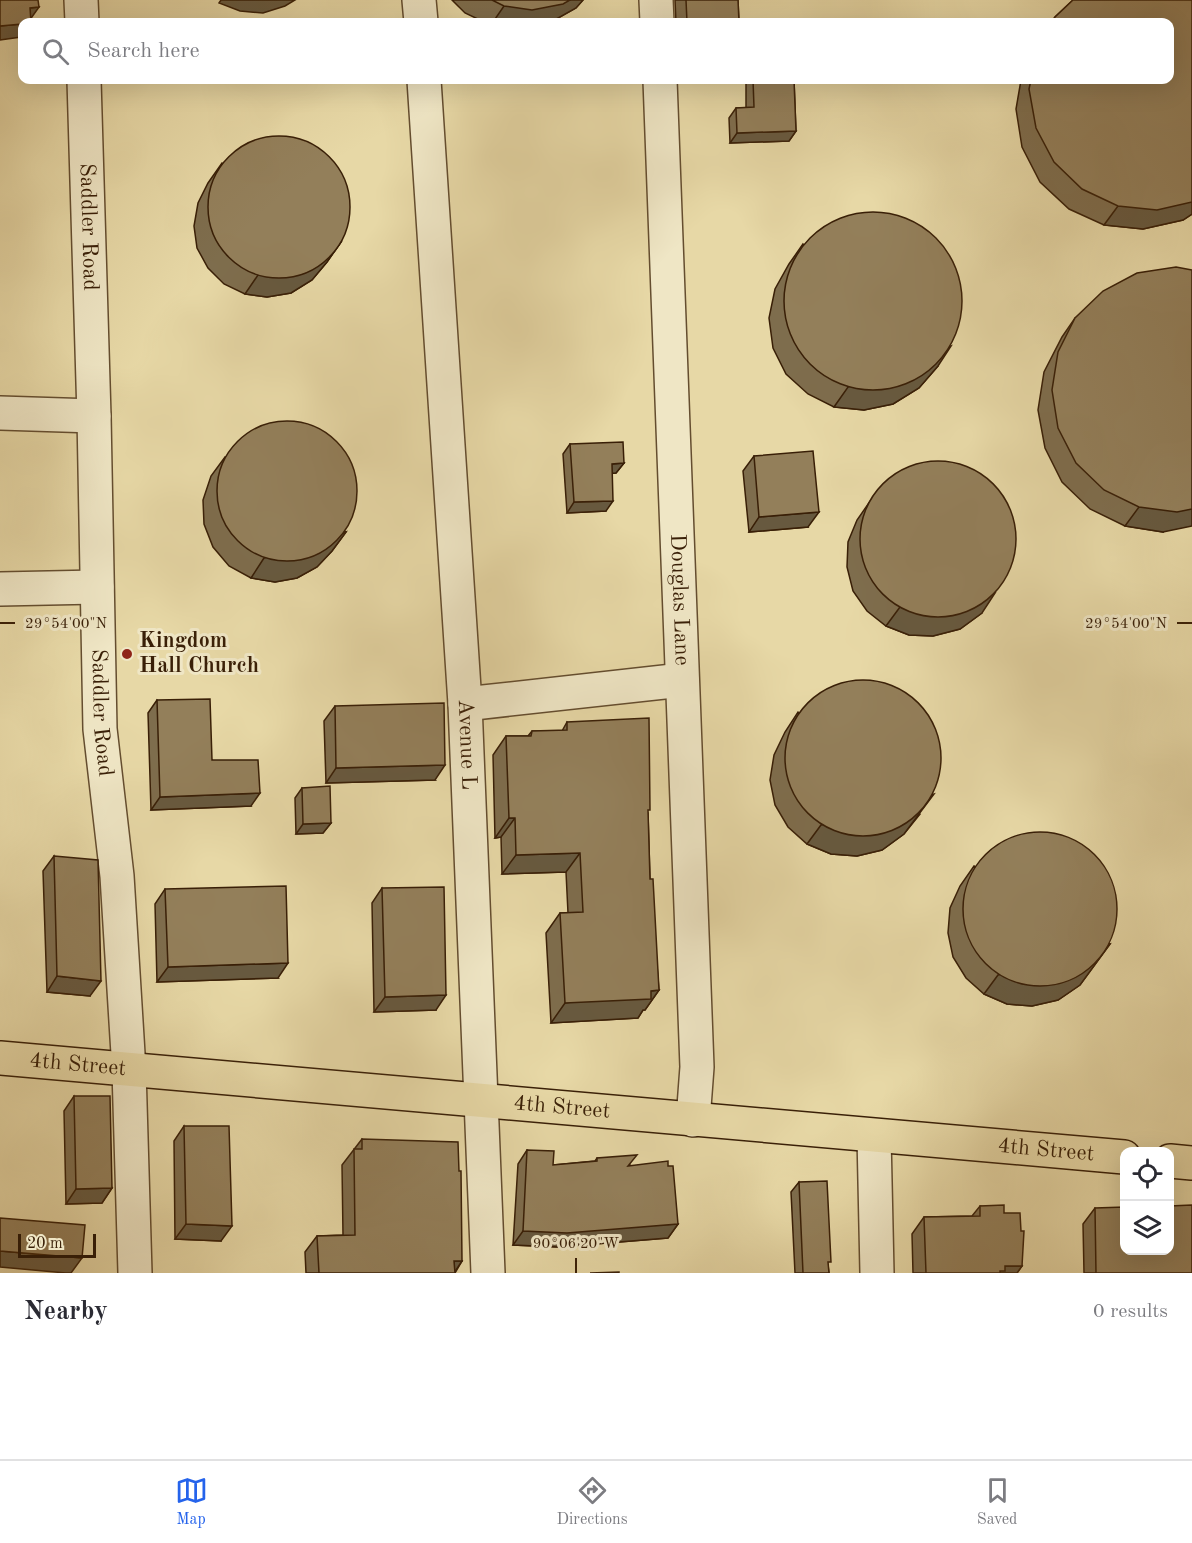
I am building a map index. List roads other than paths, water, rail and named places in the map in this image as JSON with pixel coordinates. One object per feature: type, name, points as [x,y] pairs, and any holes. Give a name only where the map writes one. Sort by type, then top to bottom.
[{"type":"main road","name":"4th Street","points":[[0,1058],[1120,1157]]},
{"type":"main road","points":[[1174,1161],[1192,1163]]},
{"type":"street","points":[[81,0],[82,18]]},
{"type":"street","points":[[419,0],[421,18]]},
{"type":"street","points":[[656,0],[657,18]]},
{"type":"street","name":"Saddler Road","points":[[84,84],[100,729],[117,876],[129,1070],[135,1273]]},
{"type":"street","name":"Avenue L","points":[[424,84],[465,704],[488,1273]]},
{"type":"street","name":"Douglas Lane","points":[[660,84],[696,1067],[693,1120]]},
{"type":"street","points":[[0,413],[94,416]]},
{"type":"street","points":[[0,589],[97,588]]},
{"type":"street","points":[[465,704],[682,680]]},
{"type":"street","points":[[874,1136],[877,1273]]},
{"type":"place","name":"Kingdom Hall Church","points":[[127,654]]}]
